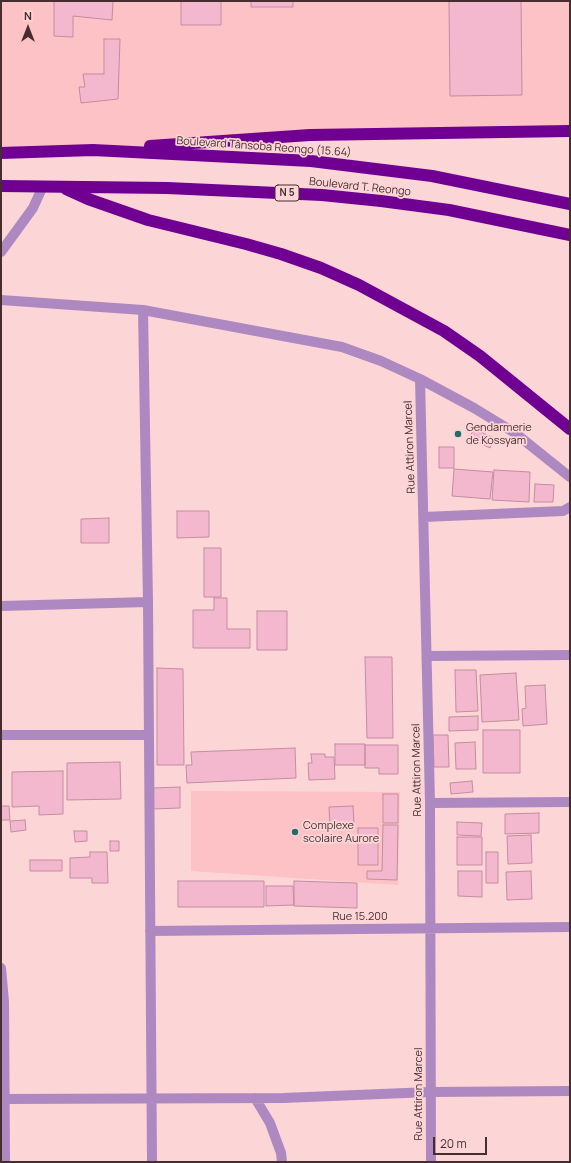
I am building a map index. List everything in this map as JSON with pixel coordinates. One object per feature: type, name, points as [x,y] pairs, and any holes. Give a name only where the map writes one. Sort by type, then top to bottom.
[{"type":"highway","points":[[93,150],[310,135],[570,131]]},
{"type":"highway","name":"Boulevard Tânsoba Reongo (15.64)","points":[[1,153],[93,150],[311,161],[432,176],[570,204]]},
{"type":"highway","name":"Boulevard T. Reongo","points":[[1,186],[167,188],[260,192],[382,201],[449,210],[570,235]]},
{"type":"highway","points":[[61,186],[88,199],[148,220],[281,254],[321,268],[359,285],[444,331],[480,356],[570,430]]},
{"type":"street","points":[[1,252],[33,208],[43,186]]},
{"type":"street","points":[[1,300],[143,310],[342,347],[381,361],[420,379],[515,433],[570,478]]},
{"type":"street","points":[[143,310],[148,602],[152,1162]]},
{"type":"street","name":"Rue Attiron Marcel","points":[[420,379],[428,656],[432,928],[430,1092],[431,1162]]},
{"type":"street","points":[[424,517],[563,512],[570,507]]},
{"type":"street","points":[[1,606],[148,602]]},
{"type":"street","points":[[428,656],[570,655]]},
{"type":"street","points":[[1,736],[148,735]]},
{"type":"street","points":[[430,803],[570,802]]},
{"type":"street","name":"Rue 15.200","points":[[150,931],[570,927]]},
{"type":"street","points":[[1,968],[4,1002],[2,1099],[6,1138],[4,1162]]},
{"type":"street","points":[[2,1099],[256,1098],[430,1092],[570,1091]]},
{"type":"street","points":[[256,1098],[272,1129],[281,1153],[282,1162]]},
{"type":"shaded area","points":[[1,1],[570,1],[570,131],[199,142],[93,150],[1,153]]},
{"type":"shaded area","name":"Complexe scolaire Aurore","points":[[191,791],[400,792],[398,885],[191,871]]},
{"type":"building","points":[[54,1],[113,1],[112,20],[73,16],[73,37],[54,36]]},
{"type":"building","points":[[181,1],[221,1],[221,25],[181,25]]},
{"type":"building","points":[[251,1],[293,1],[293,7],[251,7]]},
{"type":"building","points":[[449,1],[521,1],[522,95],[450,96]]},
{"type":"building","points":[[104,39],[120,39],[118,99],[81,103],[79,87],[85,87],[83,74],[104,74]]},
{"type":"building","points":[[474,429],[494,438],[490,448],[469,438]]},
{"type":"building","points":[[439,447],[454,447],[454,468],[439,468]]},
{"type":"building","points":[[454,469],[493,472],[490,499],[452,496]]},
{"type":"building","points":[[494,470],[530,472],[529,502],[492,500]]},
{"type":"building","points":[[535,484],[554,485],[553,502],[534,502]]},
{"type":"building","points":[[177,511],[209,511],[209,537],[177,538]]},
{"type":"building","points":[[109,518],[109,543],[81,543],[81,519]]},
{"type":"building","points":[[204,548],[221,548],[221,597],[204,597]]},
{"type":"building","points":[[214,598],[227,598],[227,629],[250,629],[250,648],[193,648],[193,610],[214,610]]},
{"type":"building","points":[[257,611],[287,611],[287,650],[257,650]]},
{"type":"building","points":[[365,657],[392,657],[393,738],[367,738]]},
{"type":"building","points":[[157,668],[183,669],[184,765],[157,765]]},
{"type":"building","points":[[455,670],[476,670],[478,711],[456,712]]},
{"type":"building","points":[[516,673],[519,720],[482,722],[480,675]]},
{"type":"building","points":[[545,685],[547,724],[523,726],[522,709],[526,708],[525,686]]},
{"type":"building","points":[[478,716],[478,730],[449,731],[449,717]]},
{"type":"building","points":[[483,730],[520,730],[520,773],[483,773]]},
{"type":"building","points":[[433,735],[448,735],[449,767],[434,767]]},
{"type":"building","points":[[475,742],[476,769],[456,769],[455,743]]},
{"type":"building","points":[[335,744],[365,744],[365,765],[335,765]]},
{"type":"building","points":[[365,745],[398,745],[398,774],[379,774],[379,768],[365,768]]},
{"type":"building","points":[[295,748],[296,778],[187,783],[186,765],[192,765],[191,752]]},
{"type":"building","points":[[311,754],[325,754],[325,757],[334,757],[335,779],[309,780],[308,763],[312,763]]},
{"type":"building","points":[[120,762],[121,799],[67,800],[67,763]]},
{"type":"building","points":[[63,771],[63,814],[39,815],[39,806],[12,807],[12,772]]},
{"type":"building","points":[[472,781],[473,792],[451,794],[450,783]]},
{"type":"building","points":[[180,787],[180,808],[153,809],[153,788]]},
{"type":"building","points":[[383,794],[398,794],[398,823],[383,823]]},
{"type":"building","points":[[1,806],[9,806],[10,820],[1,820]]},
{"type":"building","points":[[353,806],[354,825],[330,827],[329,807]]},
{"type":"building","points":[[539,813],[539,833],[505,834],[505,814]]},
{"type":"building","points":[[25,820],[26,830],[11,832],[10,821]]},
{"type":"building","points":[[457,822],[482,823],[481,836],[457,835]]},
{"type":"building","points":[[383,825],[398,825],[397,880],[367,879],[367,871],[382,871]]},
{"type":"building","points":[[358,828],[378,828],[378,865],[358,865]]},
{"type":"building","points":[[74,831],[87,831],[87,841],[75,842]]},
{"type":"building","points":[[531,835],[532,863],[508,864],[507,836]]},
{"type":"building","points":[[457,837],[482,837],[482,865],[457,865]]},
{"type":"building","points":[[110,841],[119,841],[119,851],[110,851]]},
{"type":"building","points":[[90,852],[107,852],[108,883],[92,883],[92,878],[70,878],[70,858],[90,857]]},
{"type":"building","points":[[486,852],[498,852],[498,883],[486,883]]},
{"type":"building","points":[[30,860],[62,860],[62,871],[30,871]]},
{"type":"building","points":[[458,871],[482,871],[482,897],[458,896]]},
{"type":"building","points":[[531,871],[532,899],[507,900],[506,872]]},
{"type":"building","points":[[178,881],[264,881],[264,907],[178,907]]},
{"type":"building","points":[[294,881],[357,883],[357,908],[294,906]]},
{"type":"building","points":[[266,886],[293,886],[294,905],[266,906]]},
{"type":"place","name":"Gendarmerie de Kossyam","points":[[458,434]]},
{"type":"place","name":"Complexe scolaire Aurore","points":[[295,832]]}]
